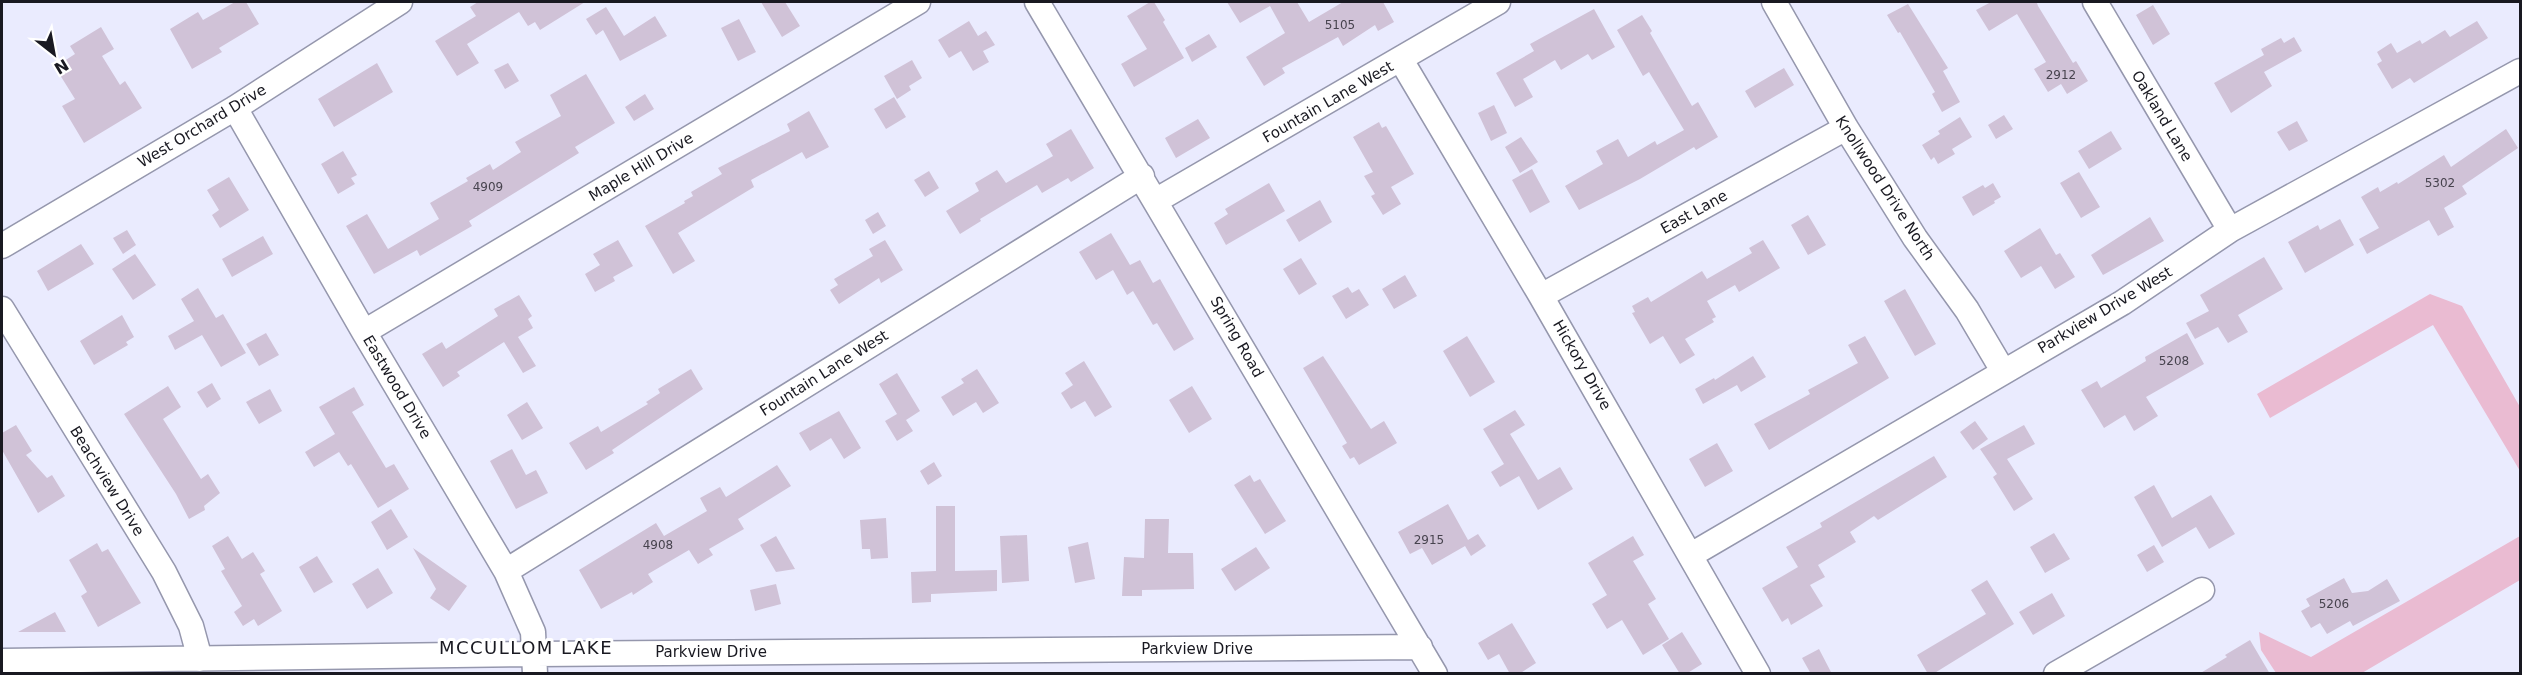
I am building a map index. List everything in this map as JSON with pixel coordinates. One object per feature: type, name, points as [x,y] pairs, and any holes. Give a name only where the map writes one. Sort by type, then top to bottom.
[{"type":"street","name":"West Orchard Drive","points":[[2,246],[235,108],[400,2]]},
{"type":"street","name":"Maple Hill Drive","points":[[364,332],[918,2]]},
{"type":"street","name":"Spring Road","points":[[1037,2],[1157,200],[1436,674]]},
{"type":"street","name":"Fountain Lane West","points":[[1157,200],[1498,2]]},
{"type":"street","name":"Knollwood Drive North","points":[[1774,2],[1846,128],[1915,238],[1967,310],[2003,371]]},
{"type":"street","name":"Oakland Lane","points":[[2095,2],[2230,230]]},
{"type":"street","name":"Hickory Drive","points":[[1401,60],[1692,555],[1758,674]]},
{"type":"street","name":"Parkview Drive West","points":[[1692,555],[2122,303],[2230,230],[2520,71]]},
{"type":"street","name":"Eastwood Drive","points":[[235,108],[364,332],[506,571],[533,632],[535,664]]},
{"type":"street","name":"East Lane","points":[[1541,296],[1846,128]]},
{"type":"street","name":"Fountain Lane West","points":[[506,571],[1142,176]]},
{"type":"street","name":"Beachview Drive","points":[[2,309],[164,572],[191,626],[200,659]]},
{"type":"street","points":[[2056,674],[2202,590]]},
{"type":"street","name":"Parkview Drive","points":[[2,661],[200,659],[535,664],[1420,647]]},
{"type":"shaded area","points":[[2430,294],[2462,306],[2520,407],[2520,471],[2433,325],[2270,418],[2257,394]]},
{"type":"shaded area","points":[[2520,536],[2520,580],[2362,673],[2276,673],[2261,650],[2259,632],[2311,657]]},
{"type":"building","points":[[235,2],[246,2],[259,24],[219,48],[222,52],[192,69],[170,29],[198,12],[203,20]]},
{"type":"building","points":[[478,2],[585,2],[540,30],[535,22],[528,26],[519,12],[467,44],[479,63],[457,76],[435,41],[476,16],[470,7]]},
{"type":"building","points":[[761,2],[785,2],[800,26],[782,37]]},
{"type":"building","points":[[1150,2],[1154,2],[1165,20],[1163,22],[1184,58],[1134,87],[1121,64],[1147,49],[1127,16]]},
{"type":"building","points":[[1227,2],[1297,2],[1309,22],[1343,2],[1383,2],[1394,22],[1378,31],[1375,25],[1343,46],[1338,37],[1282,68],[1285,73],[1264,86],[1246,57],[1285,33],[1270,6],[1240,23]]},
{"type":"building","points":[[1991,2],[2040,2],[2037,3],[2038,6],[2073,63],[2076,61],[2088,81],[2067,94],[2061,84],[2048,92],[2034,69],[2046,62],[2017,14],[1989,31],[1976,10]]},
{"type":"building","points":[[1908,4],[1948,68],[1943,71],[1960,102],[1942,112],[1932,94],[1935,92],[1900,32],[1898,33],[1887,15]]},
{"type":"building","points":[[2153,5],[2170,34],[2153,45],[2136,15]]},
{"type":"building","points":[[606,7],[624,36],[655,16],[667,36],[620,61],[603,30],[596,35],[586,19]]},
{"type":"building","points":[[1594,9],[1615,47],[1592,60],[1588,54],[1561,70],[1555,60],[1523,79],[1533,97],[1515,107],[1496,73],[1534,51],[1530,44]]},
{"type":"building","points":[[1642,15],[1692,106],[1698,102],[1718,137],[1696,150],[1694,147],[1640,179],[1579,210],[1565,186],[1603,164],[1596,151],[1618,139],[1628,157],[1655,141],[1657,145],[1684,130],[1649,72],[1643,76],[1617,30]]},
{"type":"building","points":[[739,19],[756,52],[738,61],[721,28]]},
{"type":"building","points":[[969,21],[978,36],[986,31],[995,45],[983,51],[989,62],[973,71],[961,51],[949,58],[938,40]]},
{"type":"building","points":[[2477,21],[2488,38],[2414,83],[2410,78],[2392,89],[2377,64],[2382,61],[2377,52],[2391,43],[2397,53],[2420,40],[2422,44],[2445,30],[2450,37]]},
{"type":"building","points":[[101,27],[114,49],[102,56],[120,85],[125,81],[142,108],[84,143],[62,106],[75,99],[55,67],[75,54],[70,46]]},
{"type":"building","points":[[1209,34],[1217,47],[1192,62],[1185,48]]},
{"type":"building","points":[[2294,37],[2302,51],[2264,72],[2272,86],[2231,113],[2214,83],[2264,55],[2261,49],[2281,38],[2284,43]]},
{"type":"building","points":[[912,60],[922,78],[909,86],[911,90],[897,99],[884,76]]},
{"type":"building","points":[[377,63],[393,92],[334,127],[318,99]]},
{"type":"building","points":[[508,63],[519,81],[505,89],[494,70]]},
{"type":"building","points":[[1784,68],[1794,85],[1755,108],[1745,91]]},
{"type":"building","points":[[586,74],[615,123],[575,147],[579,153],[469,221],[472,226],[420,256],[417,250],[374,274],[346,226],[367,214],[388,249],[439,219],[430,203],[468,181],[466,178],[490,164],[493,170],[521,152],[515,142],[561,116],[550,95]]},
{"type":"building","points":[[645,94],[654,109],[634,121],[625,107]]},
{"type":"building","points":[[894,97],[906,117],[886,129],[874,109]]},
{"type":"building","points":[[1494,105],[1507,133],[1491,141],[1478,113]]},
{"type":"building","points":[[809,111],[829,147],[806,159],[802,152],[751,180],[754,187],[678,233],[695,261],[673,274],[645,226],[685,203],[684,201],[693,196],[691,192],[722,174],[718,168],[790,131],[787,124]]},
{"type":"building","points":[[2004,115],[2013,129],[1996,139],[1988,125]]},
{"type":"building","points":[[1960,117],[1972,137],[1952,149],[1955,154],[1938,164],[1934,157],[1931,160],[1922,145],[1940,134],[1938,131]]},
{"type":"building","points":[[1198,119],[1210,138],[1176,158],[1165,138]]},
{"type":"building","points":[[2297,121],[2308,141],[2289,151],[2277,132]]},
{"type":"building","points":[[1379,122],[1382,128],[1386,126],[1414,174],[1391,187],[1401,204],[1383,215],[1371,196],[1375,194],[1364,176],[1373,172],[1353,137]]},
{"type":"building","points":[[1071,129],[1094,168],[1071,182],[1068,178],[1042,193],[1037,185],[980,219],[981,221],[960,234],[946,211],[979,191],[975,183],[997,170],[1006,183],[1053,156],[1046,144]]},
{"type":"building","points":[[2506,129],[2518,148],[2462,186],[2467,194],[2444,208],[2454,227],[2438,236],[2429,220],[2367,254],[2359,239],[2379,228],[2361,197],[2378,187],[2380,192],[2397,182],[2398,184],[2444,155],[2451,167]]},
{"type":"building","points":[[2111,131],[2122,149],[2089,169],[2078,151]]},
{"type":"building","points":[[1521,137],[1538,162],[1520,173],[1505,147]]},
{"type":"building","points":[[343,151],[357,175],[351,178],[355,184],[338,194],[321,164]]},
{"type":"building","points":[[1532,169],[1550,202],[1530,213],[1512,180]]},
{"type":"building","points":[[929,171],[939,188],[925,197],[914,180]]},
{"type":"building","points":[[2079,172],[2100,207],[2081,218],[2060,183]]},
{"type":"building","points":[[229,177],[249,210],[220,228],[212,215],[219,210],[207,190]]},
{"type":"building","points":[[1269,183],[1285,211],[1226,245],[1214,223],[1228,214],[1225,209]]},
{"type":"building","points":[[1993,183],[2001,197],[1973,216],[1962,197],[1983,185],[1985,188]]},
{"type":"building","points":[[1320,200],[1332,222],[1299,242],[1286,220]]},
{"type":"building","points":[[878,212],[886,226],[873,234],[865,220]]},
{"type":"building","points":[[1808,215],[1826,245],[1808,255],[1791,225]]},
{"type":"building","points":[[2150,217],[2164,241],[2103,275],[2091,255]]},
{"type":"building","points":[[2340,219],[2354,245],[2305,273],[2288,242],[2318,225],[2320,230]]},
{"type":"building","points":[[2040,228],[2056,255],[2060,253],[2075,277],[2055,289],[2041,266],[2021,278],[2004,251]]},
{"type":"building","points":[[127,230],[136,245],[123,254],[113,238]]},
{"type":"building","points":[[1111,233],[1130,265],[1140,260],[1153,283],[1160,279],[1194,339],[1174,351],[1157,323],[1153,325],[1133,291],[1127,295],[1113,270],[1096,280],[1079,252]]},
{"type":"building","points":[[263,236],[273,254],[232,277],[222,259]]},
{"type":"building","points":[[618,240],[633,266],[613,277],[615,281],[595,292],[585,274],[600,265],[593,254]]},
{"type":"building","points":[[885,240],[903,270],[881,283],[879,278],[839,304],[830,290],[838,285],[834,279],[873,256],[869,249]]},
{"type":"building","points":[[1763,240],[1780,268],[1739,292],[1735,285],[1707,301],[1716,317],[1712,319],[1714,322],[1685,339],[1695,355],[1680,364],[1663,336],[1650,344],[1632,313],[1635,312],[1632,306],[1648,297],[1651,302],[1702,271],[1707,279],[1752,253],[1749,248]]},
{"type":"building","points":[[81,244],[94,264],[48,291],[37,271]]},
{"type":"building","points":[[135,254],[156,285],[133,300],[112,269]]},
{"type":"building","points":[[2264,257],[2283,289],[2238,315],[2248,332],[2228,343],[2218,327],[2195,339],[2186,323],[2209,311],[2200,295]]},
{"type":"building","points":[[1301,258],[1317,284],[1299,295],[1283,269]]},
{"type":"building","points":[[1405,275],[1417,296],[1394,309],[1382,289]]},
{"type":"building","points":[[1348,287],[1352,293],[1359,289],[1369,305],[1346,319],[1332,296]]},
{"type":"building","points":[[198,288],[216,318],[223,314],[246,353],[221,367],[202,335],[175,350],[168,336],[194,321],[181,299]]},
{"type":"building","points":[[1905,289],[1936,344],[1915,356],[1884,301]]},
{"type":"building","points":[[519,295],[532,316],[528,319],[533,328],[518,337],[536,366],[523,373],[504,342],[457,372],[460,376],[443,387],[422,354],[442,342],[446,349],[498,316],[494,309]]},
{"type":"building","points":[[122,315],[134,337],[126,342],[128,345],[94,365],[80,341]]},
{"type":"building","points":[[266,333],[279,355],[259,366],[246,344]]},
{"type":"building","points":[[2187,333],[2204,364],[2146,397],[2158,416],[2134,431],[2125,415],[2104,428],[2081,390],[2097,381],[2101,388],[2146,361],[2145,357]]},
{"type":"building","points":[[1467,336],[1495,382],[1470,397],[1443,351]]},
{"type":"building","points":[[1865,336],[1889,378],[1769,450],[1754,424],[1810,394],[1808,390],[1858,363],[1848,345]]},
{"type":"building","points":[[1323,356],[1371,429],[1384,421],[1397,443],[1359,465],[1354,457],[1350,459],[1342,446],[1347,443],[1303,368]]},
{"type":"building","points":[[1753,356],[1766,377],[1741,392],[1737,385],[1703,404],[1695,389],[1714,378],[1715,380]]},
{"type":"building","points":[[1084,361],[1112,407],[1095,417],[1085,401],[1071,409],[1061,393],[1073,385],[1065,373]]},
{"type":"building","points":[[691,369],[703,389],[612,450],[614,453],[586,470],[569,443],[598,426],[601,432],[648,404],[646,402],[660,393],[658,389]]},
{"type":"building","points":[[977,369],[999,403],[983,413],[976,402],[953,416],[941,397],[964,383],[961,379]]},
{"type":"building","points":[[897,373],[920,411],[906,420],[913,431],[897,441],[885,421],[897,414],[879,384]]},
{"type":"building","points":[[212,383],[221,399],[207,408],[197,392]]},
{"type":"building","points":[[168,386],[181,407],[163,419],[201,479],[208,474],[220,493],[204,506],[205,510],[189,519],[176,494],[124,414]]},
{"type":"building","points":[[1192,386],[1212,419],[1189,433],[1169,400]]},
{"type":"building","points":[[354,387],[364,405],[352,412],[386,468],[394,464],[409,489],[378,508],[351,464],[348,466],[339,452],[314,467],[305,452],[335,434],[319,407]]},
{"type":"building","points":[[270,389],[282,411],[259,424],[246,402]]},
{"type":"building","points":[[527,402],[543,428],[522,440],[507,415]]},
{"type":"building","points":[[1515,410],[1525,425],[1510,434],[1538,480],[1560,467],[1573,489],[1538,510],[1519,476],[1500,487],[1491,472],[1504,464],[1483,429]]},
{"type":"building","points":[[839,411],[861,448],[844,459],[831,438],[810,451],[799,433]]},
{"type":"building","points":[[1975,421],[1988,439],[1973,450],[1960,432]]},
{"type":"building","points":[[16,425],[32,451],[26,455],[47,478],[52,475],[65,496],[38,513],[2,450],[2,433]]},
{"type":"building","points":[[2024,425],[2035,444],[2007,459],[2033,499],[2014,511],[1993,477],[1997,474],[1980,449]]},
{"type":"building","points":[[1717,443],[1733,471],[1705,487],[1689,459]]},
{"type":"building","points":[[512,449],[526,475],[536,470],[548,493],[516,509],[490,461]]},
{"type":"building","points":[[1934,456],[1947,477],[1878,520],[1874,516],[1850,532],[1856,542],[1818,565],[1825,577],[1810,585],[1823,606],[1791,625],[1788,618],[1782,622],[1762,588],[1798,567],[1786,547],[1822,527],[1820,523]]},
{"type":"building","points":[[934,462],[942,476],[928,485],[920,471]]},
{"type":"building","points":[[777,465],[791,486],[738,519],[744,529],[709,549],[713,555],[698,564],[689,550],[648,574],[653,582],[633,595],[632,592],[601,609],[579,570],[656,523],[664,536],[707,511],[700,498],[720,487],[726,497]]},
{"type":"building","points":[[1250,475],[1254,482],[1260,479],[1286,521],[1265,534],[1234,485]]},
{"type":"building","points":[[2154,485],[2172,518],[2211,495],[2235,534],[2209,549],[2196,527],[2162,547],[2134,497]]},
{"type":"building","points":[[1448,504],[1468,540],[1478,534],[1486,546],[1471,556],[1465,546],[1432,565],[1422,548],[1410,554],[1398,532]]},
{"type":"building","points":[[936,506],[955,506],[955,571],[997,570],[997,591],[931,594],[931,602],[912,603],[911,572],[936,571]]},
{"type":"building","points":[[391,509],[408,537],[387,550],[371,522]]},
{"type":"building","points":[[886,518],[888,558],[871,559],[870,549],[862,549],[860,520]]},
{"type":"building","points":[[1145,519],[1169,519],[1168,553],[1193,553],[1194,589],[1142,590],[1142,596],[1122,596],[1124,557],[1144,558]]},
{"type":"building","points":[[2054,533],[2070,559],[2045,573],[2030,547]]},
{"type":"building","points":[[1027,535],[1029,581],[1002,583],[1000,536]]},
{"type":"building","points":[[228,536],[242,559],[253,552],[265,571],[260,574],[282,611],[258,626],[254,619],[243,626],[234,612],[242,606],[221,571],[225,569],[212,546]]},
{"type":"building","points":[[776,536],[795,569],[776,572],[760,545]]},
{"type":"building","points":[[1633,536],[1644,555],[1633,561],[1656,599],[1648,604],[1669,639],[1643,655],[1622,620],[1607,629],[1592,604],[1607,595],[1588,563]]},
{"type":"building","points":[[1088,542],[1095,579],[1075,583],[1068,547]]},
{"type":"building","points":[[97,543],[102,552],[108,549],[141,603],[98,627],[81,596],[87,592],[69,560]]},
{"type":"building","points":[[2154,545],[2164,562],[2147,572],[2137,555]]},
{"type":"building","points":[[1256,547],[1270,568],[1235,591],[1221,569]]},
{"type":"building","points":[[413,548],[467,586],[449,611],[430,598],[436,589]]},
{"type":"building","points":[[317,556],[333,582],[314,593],[299,567]]},
{"type":"building","points":[[378,568],[393,593],[367,609],[352,584]]},
{"type":"building","points":[[2344,578],[2352,593],[2368,591],[2387,579],[2400,601],[2353,626],[2350,621],[2327,634],[2320,623],[2311,628],[2301,611],[2310,606],[2306,599]]},
{"type":"building","points":[[1987,580],[2014,624],[1933,674],[1928,674],[1917,655],[1986,614],[1971,590]]},
{"type":"building","points":[[776,584],[781,604],[755,611],[750,590]]},
{"type":"building","points":[[2052,593],[2065,616],[2033,635],[2019,612]]},
{"type":"building","points":[[55,612],[66,632],[18,632]]},
{"type":"building","points":[[1512,623],[1536,663],[1519,674],[1510,674],[1499,654],[1488,660],[1478,643]]},
{"type":"building","points":[[1682,632],[1702,664],[1686,674],[1680,674],[1662,645]]},
{"type":"building","points":[[2250,640],[2270,674],[2199,674],[2227,657],[2225,655]]},
{"type":"building","points":[[1819,649],[1832,674],[1811,674],[1802,658]]},
{"type":"district","name":"MCCULLOM LAKE","points":[[526,647]]}]
